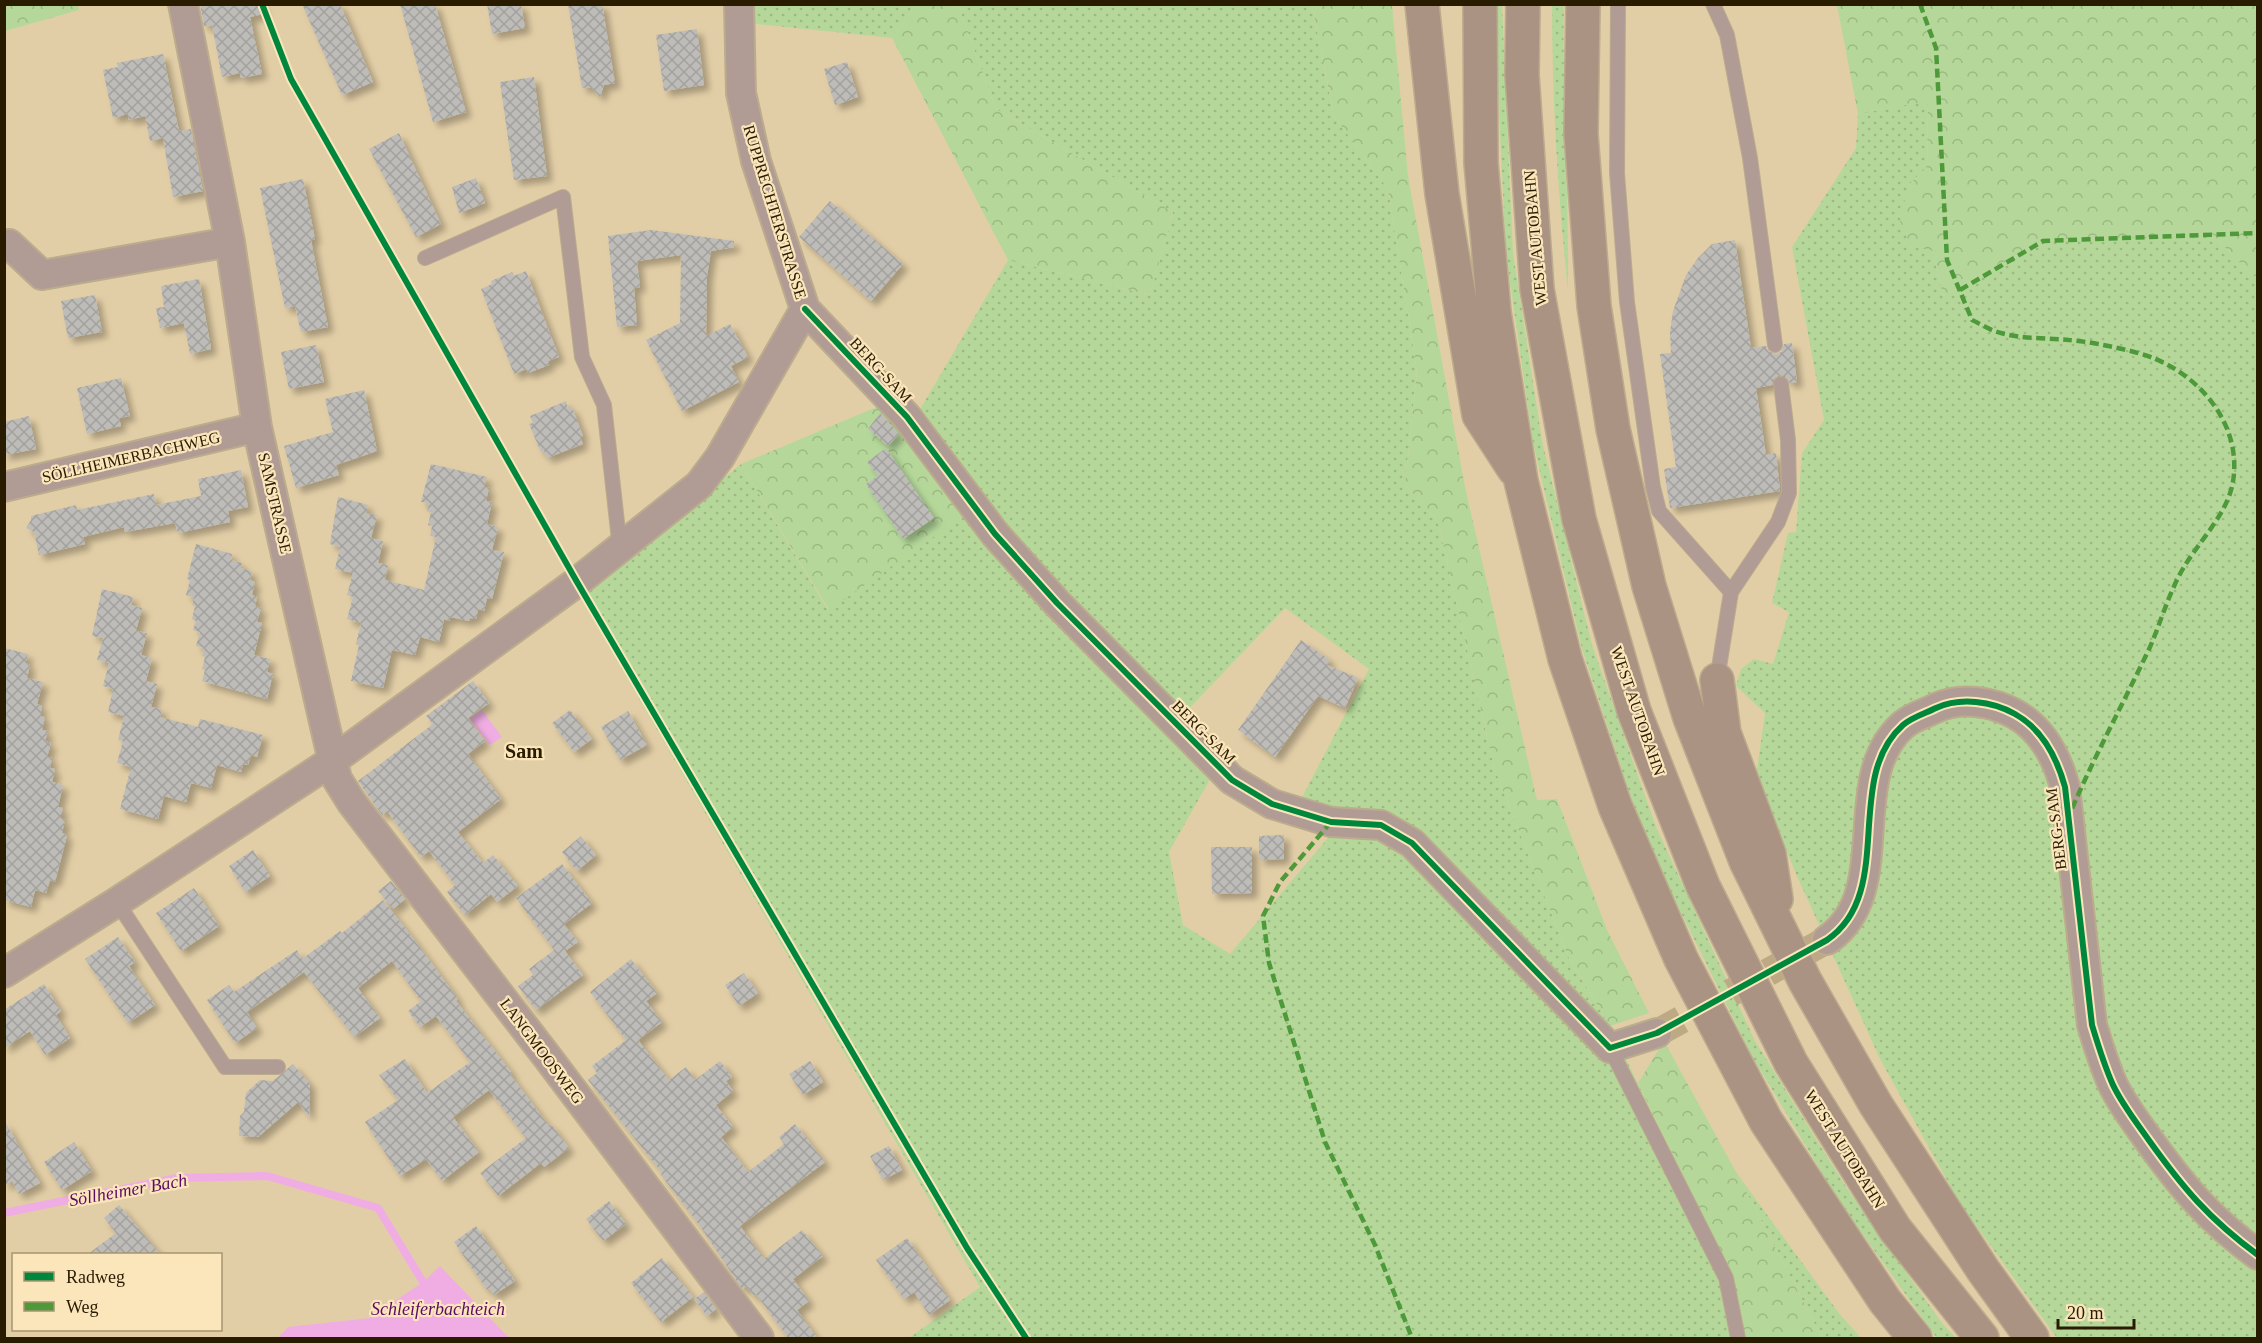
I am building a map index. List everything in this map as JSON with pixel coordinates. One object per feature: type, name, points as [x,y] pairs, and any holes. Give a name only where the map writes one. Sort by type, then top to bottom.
[{"type":"highway","points":[[1422,4],[1442,194],[1479,415],[1521,481]]},
{"type":"highway","points":[[1480,4],[1481,164],[1494,312],[1521,481],[1569,671],[1615,806],[1681,959],[1766,1121],[1885,1301],[1915,1338]]},
{"type":"highway","name":"WEST AUTOBAHN","points":[[1523,4],[1522,75],[1537,288],[1579,519],[1635,711],[1703,886],[1791,1063],[1895,1229],[1982,1338]]},
{"type":"highway","points":[[1583,4],[1582,145],[1594,306],[1613,429],[1649,586],[1690,718],[1746,861],[1804,981],[1876,1105],[1983,1270],[2032,1338]]},
{"type":"highway","points":[[1717,680],[1724,733],[1768,854],[1780,928]]},
{"type":"street","name":"SAMSTRASSE","points":[[183,4],[230,242],[257,427],[332,761]]},
{"type":"street","name":"RUPPRECHTERSTRASSE","points":[[332,761],[577,582],[699,485],[720,457],[805,309],[756,161],[741,93],[739,4]]},
{"type":"street","points":[[4,245],[9,244],[42,275],[230,242]]},
{"type":"street","name":"BERG-SAM","points":[[805,309],[908,417],[995,534],[1057,603],[1232,780],[1272,804],[1331,822],[1381,825],[1412,843],[1610,1048]]},
{"type":"street","name":"SÖLLHEIMERBACHWEG","points":[[4,487],[257,427]]},
{"type":"street","name":"BERG-SAM","points":[[1827,940],[1852,915],[1861,893],[1876,775],[1885,748],[1904,724],[1942,706],[1984,702],[2014,713],[2032,726],[2048,746],[2060,768],[2066,787],[2092,1024],[2101,1056],[2114,1088],[2177,1180],[2206,1213],[2230,1235],[2258,1255]]},
{"type":"street","points":[[4,973],[117,902],[283,803],[332,761]]},
{"type":"street","name":"LANGMOOSWEG","points":[[332,761],[348,806],[548,1058],[759,1338]]},
{"type":"street","points":[[1610,1048],[1657,1033]]},
{"type":"lane","points":[[1618,4],[1617,173],[1627,302],[1653,487],[1659,511],[1731,592]]},
{"type":"lane","points":[[1713,4],[1727,35],[1750,158],[1775,345]]},
{"type":"lane","points":[[425,258],[563,197],[582,357],[604,405],[620,549]]},
{"type":"lane","points":[[1717,680],[1731,592],[1778,522],[1789,494],[1788,440],[1781,384]]},
{"type":"lane","points":[[117,902],[225,1067],[278,1067]]},
{"type":"lane","points":[[1610,1048],[1726,1278],[1738,1338]]},
{"type":"green space","points":[[5,4],[78,5],[79,10],[5,31]]},
{"type":"green space","points":[[748,5],[916,5],[892,38],[747,23]]},
{"type":"green space","points":[[916,5],[958,5],[996,109],[1173,212],[1150,295],[1008,260],[892,38]]},
{"type":"green space","points":[[958,5],[1312,5],[1334,116],[1388,189],[1417,371],[1405,484],[1438,522],[1494,767],[1568,956],[1610,1026],[1733,1279],[1746,1338],[909,1338],[980,1287],[580,597],[741,464],[828,610],[919,411],[1008,260],[1150,295],[1173,212],[996,109]],"holes":[[[1285,608],[1369,669],[1299,803],[1332,833],[1230,954],[1183,925],[1169,852],[1213,774],[1181,717]]]},
{"type":"green space","points":[[1312,5],[1392,5],[1408,176],[1465,487],[1537,800],[1557,799],[1607,930],[1649,1013],[1610,1026],[1568,956],[1494,767],[1438,522],[1405,484],[1417,371],[1388,189],[1334,116]]},
{"type":"green space","points":[[1496,5],[1502,5],[1513,253],[1542,441],[1592,645],[1656,827],[1755,1041],[1846,1187],[1942,1323],[1956,1338],[1937,1338],[1837,1198],[1752,1056],[1645,840],[1582,649],[1533,443],[1506,254],[1495,35]]},
{"type":"green space","points":[[1552,5],[1564,5],[1568,291],[1556,148]]},
{"type":"green space","points":[[1837,5],[2257,5],[2257,277],[2253,276],[2212,234],[2043,241],[1943,296],[1933,251],[1911,246],[1900,221],[1908,186],[1927,166],[1928,101],[1858,114]]},
{"type":"green space","points":[[1928,100],[1927,166],[1908,186],[1933,251],[1943,296],[2043,241],[2212,234],[2253,276],[2257,277],[2257,1338],[2057,1338],[1959,1202],[1880,1059],[1796,874],[1756,776],[1765,713],[1736,686],[1741,669],[1754,659],[1773,664],[1789,612],[1772,603],[1788,533],[1796,532],[1802,453],[1824,420],[1792,247],[1856,148],[1858,114]]},
{"type":"green space","points":[[879,406],[985,501],[829,610],[741,464]]},
{"type":"green space","points":[[1664,1041],[1736,1172],[1822,1338],[1746,1338],[1733,1279],[1638,1083]]},
{"type":"green space","points":[[1736,1172],[1838,1312],[1861,1338],[1822,1338]]},
{"type":"water","points":[[482,710],[502,737],[490,745],[470,719]]},
{"type":"water","name":"Schleiferbachteich","points":[[440,1266],[509,1338],[278,1338],[288,1327],[370,1318],[423,1282]]},
{"type":"building","points":[[200,4],[262,4],[263,14],[250,17],[262,74],[241,78],[240,73],[222,77],[212,25],[204,26]]},
{"type":"building","points":[[302,4],[340,4],[373,82],[342,95]]},
{"type":"building","points":[[400,4],[435,4],[466,112],[433,122]]},
{"type":"building","points":[[487,4],[521,4],[525,28],[492,34]]},
{"type":"building","points":[[568,4],[602,4],[615,83],[604,85],[600,97],[591,87],[582,88]]},
{"type":"building","points":[[697,29],[704,85],[664,91],[656,35]]},
{"type":"building","points":[[163,54],[179,131],[191,129],[203,191],[173,197],[163,138],[150,141],[145,116],[129,120],[128,114],[113,118],[103,70],[118,67],[117,63]]},
{"type":"building","points":[[847,62],[858,97],[835,105],[824,69]]},
{"type":"building","points":[[534,77],[547,176],[514,180],[500,82]]},
{"type":"building","points":[[399,133],[441,224],[416,237],[369,149]]},
{"type":"building","points":[[476,178],[485,203],[459,213],[452,187]]},
{"type":"building","points":[[303,179],[315,239],[311,240],[328,327],[301,332],[295,306],[285,308],[260,188]]},
{"type":"building","points":[[830,201],[903,264],[871,301],[799,237]]},
{"type":"building","points":[[651,230],[734,241],[734,247],[711,251],[707,276],[706,336],[730,324],[748,357],[731,366],[739,382],[682,411],[646,340],[680,323],[681,255],[637,261],[640,287],[634,288],[637,325],[617,327],[608,236]]},
{"type":"building","points":[[1735,240],[1751,348],[1766,346],[1768,351],[1776,354],[1781,352],[1784,344],[1792,343],[1797,382],[1790,383],[1785,376],[1779,375],[1773,380],[1772,385],[1756,388],[1766,455],[1776,453],[1780,491],[1670,508],[1664,469],[1676,467],[1660,354],[1671,353],[1670,332],[1673,311],[1686,275],[1712,244]]},
{"type":"building","points":[[526,271],[559,357],[548,361],[549,365],[528,373],[526,369],[514,374],[481,289],[492,284],[491,281],[512,272],[514,276]]},
{"type":"building","points":[[199,279],[211,349],[190,354],[184,323],[160,328],[156,308],[164,307],[161,286]]},
{"type":"building","points":[[95,295],[102,332],[68,338],[61,301]]},
{"type":"building","points":[[316,345],[324,382],[289,389],[281,352]]},
{"type":"building","points":[[121,378],[130,416],[119,418],[121,426],[87,434],[77,388]]},
{"type":"building","points":[[364,390],[377,451],[336,465],[339,475],[296,488],[284,446],[333,432],[325,399]]},
{"type":"building","points":[[566,401],[568,409],[572,407],[583,436],[580,437],[583,444],[547,458],[544,451],[541,452],[529,424],[533,423],[530,416]]},
{"type":"building","points":[[880,413],[899,434],[888,446],[868,429]]},
{"type":"building","points":[[29,416],[36,449],[4,455],[4,422]]},
{"type":"building","points":[[886,448],[934,518],[903,539],[866,484],[878,476],[867,462]]},
{"type":"building","points":[[431,464],[487,477],[484,487],[489,488],[486,501],[492,502],[487,524],[498,527],[492,550],[504,552],[492,599],[487,598],[484,611],[478,609],[476,619],[470,618],[469,621],[450,617],[449,621],[444,619],[439,642],[420,637],[415,655],[392,650],[383,688],[351,681],[361,623],[347,619],[353,597],[347,595],[353,573],[335,569],[340,547],[330,544],[338,497],[368,505],[366,513],[377,515],[371,538],[383,541],[378,563],[388,565],[385,580],[424,590],[436,537],[430,536],[432,526],[428,525],[431,512],[427,511],[429,503],[421,502]]},
{"type":"building","points":[[241,470],[248,507],[228,511],[230,522],[178,533],[175,523],[125,532],[124,527],[83,537],[85,544],[39,555],[34,532],[26,528],[31,516],[76,505],[77,510],[154,494],[156,505],[201,496],[198,479]]},
{"type":"building","points":[[196,544],[232,554],[231,560],[242,563],[240,568],[252,571],[250,580],[255,582],[252,595],[257,597],[255,606],[261,608],[257,622],[262,623],[254,655],[270,659],[267,672],[273,674],[267,699],[202,681],[205,670],[202,669],[205,657],[202,656],[204,648],[196,646],[200,632],[193,630],[196,621],[192,619],[195,606],[192,605],[194,597],[186,595],[190,580],[187,579]]},
{"type":"building","points":[[102,589],[133,597],[131,605],[142,608],[136,631],[147,633],[141,655],[152,658],[146,681],[157,684],[151,707],[162,709],[160,717],[198,727],[200,719],[263,735],[257,757],[251,755],[248,765],[243,764],[241,772],[217,765],[211,788],[191,783],[186,802],[164,796],[158,819],[120,809],[131,767],[117,763],[123,741],[118,740],[124,716],[108,712],[113,689],[103,686],[109,663],[97,660],[103,638],[92,636]]},
{"type":"building","points":[[1301,640],[1330,660],[1327,665],[1358,678],[1345,708],[1318,696],[1275,757],[1238,730]]},
{"type":"building","points":[[4,648],[28,654],[25,663],[30,665],[27,678],[43,682],[37,704],[42,706],[40,716],[45,717],[42,730],[48,731],[45,741],[51,743],[47,757],[52,758],[50,768],[55,769],[52,782],[63,785],[58,807],[63,808],[60,818],[65,820],[62,833],[67,835],[55,882],[50,880],[46,893],[35,890],[31,907],[4,900]]},
{"type":"building","points":[[473,681],[489,703],[468,718],[485,741],[468,754],[501,799],[458,832],[483,863],[493,855],[518,886],[497,902],[491,894],[465,915],[447,892],[455,885],[429,851],[421,857],[387,811],[382,815],[358,781],[433,724],[426,716]]},
{"type":"building","points":[[570,710],[592,739],[574,752],[552,723]]},
{"type":"building","points":[[628,711],[647,745],[620,760],[601,727]]},
{"type":"building","points":[[1284,835],[1284,859],[1259,860],[1259,836]]},
{"type":"building","points":[[581,836],[596,855],[577,871],[562,852]]},
{"type":"building","points":[[1211,847],[1252,847],[1252,893],[1212,894]]},
{"type":"building","points":[[253,850],[270,876],[245,892],[229,866]]},
{"type":"building","points":[[562,864],[592,903],[564,924],[578,942],[565,951],[583,975],[536,1010],[518,986],[533,975],[529,969],[554,950],[516,898]]},
{"type":"building","points":[[391,881],[405,899],[393,909],[378,891]]},
{"type":"building","points":[[194,888],[219,926],[181,951],[156,913]]},
{"type":"building","points":[[383,900],[458,999],[456,1001],[512,1073],[510,1074],[549,1126],[551,1124],[569,1148],[544,1167],[541,1163],[498,1196],[480,1173],[526,1138],[489,1090],[453,1117],[479,1152],[442,1181],[426,1159],[400,1176],[365,1122],[398,1100],[379,1075],[405,1059],[427,1093],[470,1062],[436,1016],[420,1027],[408,1011],[421,1001],[392,961],[358,988],[380,1018],[354,1037],[304,972],[247,1012],[257,1028],[235,1043],[207,1000],[229,985],[234,992],[297,950],[302,959],[340,931],[342,933]]},
{"type":"building","points":[[118,937],[135,962],[129,966],[155,1005],[128,1023],[85,959]]},
{"type":"building","points":[[631,959],[657,993],[646,1001],[662,1022],[638,1040],[669,1080],[686,1067],[695,1080],[720,1061],[732,1077],[726,1081],[733,1091],[716,1105],[733,1127],[721,1137],[748,1172],[784,1144],[779,1137],[795,1124],[825,1162],[740,1226],[764,1259],[802,1230],[823,1256],[793,1279],[809,1301],[797,1310],[817,1338],[788,1338],[756,1294],[754,1296],[746,1286],[742,1289],[700,1226],[661,1175],[662,1173],[588,1080],[597,1073],[592,1066],[626,1040],[590,992]]},
{"type":"building","points":[[744,973],[758,993],[739,1006],[725,985]]},
{"type":"building","points":[[44,984],[61,1011],[56,1015],[70,1038],[45,1055],[30,1031],[4,1048],[4,1010]]},
{"type":"building","points":[[810,1061],[823,1082],[803,1095],[789,1074]]},
{"type":"building","points":[[293,1064],[310,1084],[309,1117],[298,1102],[258,1137],[239,1136],[240,1116],[244,1112],[246,1093],[260,1080],[273,1081]]},
{"type":"building","points":[[4,1120],[40,1183],[19,1194],[12,1181],[4,1185]]},
{"type":"building","points":[[74,1142],[92,1171],[62,1190],[44,1162]]},
{"type":"building","points":[[889,1146],[902,1170],[883,1180],[870,1156]]},
{"type":"building","points":[[609,1201],[626,1224],[603,1241],[586,1219]]},
{"type":"building","points":[[119,1205],[159,1253],[89,1253],[116,1233],[104,1218]]},
{"type":"building","points":[[476,1226],[515,1281],[494,1295],[489,1288],[487,1290],[454,1242]]},
{"type":"building","points":[[907,1238],[950,1300],[929,1315],[914,1292],[904,1299],[876,1260]]},
{"type":"building","points":[[662,1258],[693,1297],[661,1322],[631,1283]]},
{"type":"building","points":[[704,1292],[716,1309],[707,1316],[694,1299]]},
{"type":"waterway","name":"Söllheimer Bach","points":[[4,1213],[177,1178],[267,1176],[378,1208],[423,1282]]},
{"type":"tunnel","points":[[1657,1033],[1827,940]]},
{"type":"marked path","points":[[1920,4],[1936,48],[1947,260],[1972,320],[1994,331],[2009,335],[2100,344],[2146,355],[2170,366],[2186,376],[2212,403],[2230,436],[2234,454],[2232,488],[2227,501],[2179,576],[2150,647],[2071,811]]},
{"type":"marked path","points":[[1960,290],[2043,241],[2258,233]]},
{"type":"marked path","points":[[1331,822],[1280,882],[1263,916],[1269,963],[1325,1142],[1375,1245],[1412,1338]]},
{"type":"cycle path","points":[[262,4],[291,79],[577,582],[967,1248],[1026,1338]]},
{"type":"cycle path","points":[[805,309],[907,417],[995,534],[1057,603],[1232,780],[1272,804],[1331,822],[1381,825],[1412,843],[1610,1048],[1657,1033],[1827,940],[1848,919],[1860,894],[1866,865],[1875,775],[1885,748],[1903,725],[1915,717],[1955,702],[1986,703],[2025,720],[2041,736],[2053,755],[2065,787],[2092,1025],[2113,1085],[2134,1119],[2185,1188],[2225,1229],[2258,1255]]},
{"type":"district","name":"Sam","points":[[524,751]]}]
